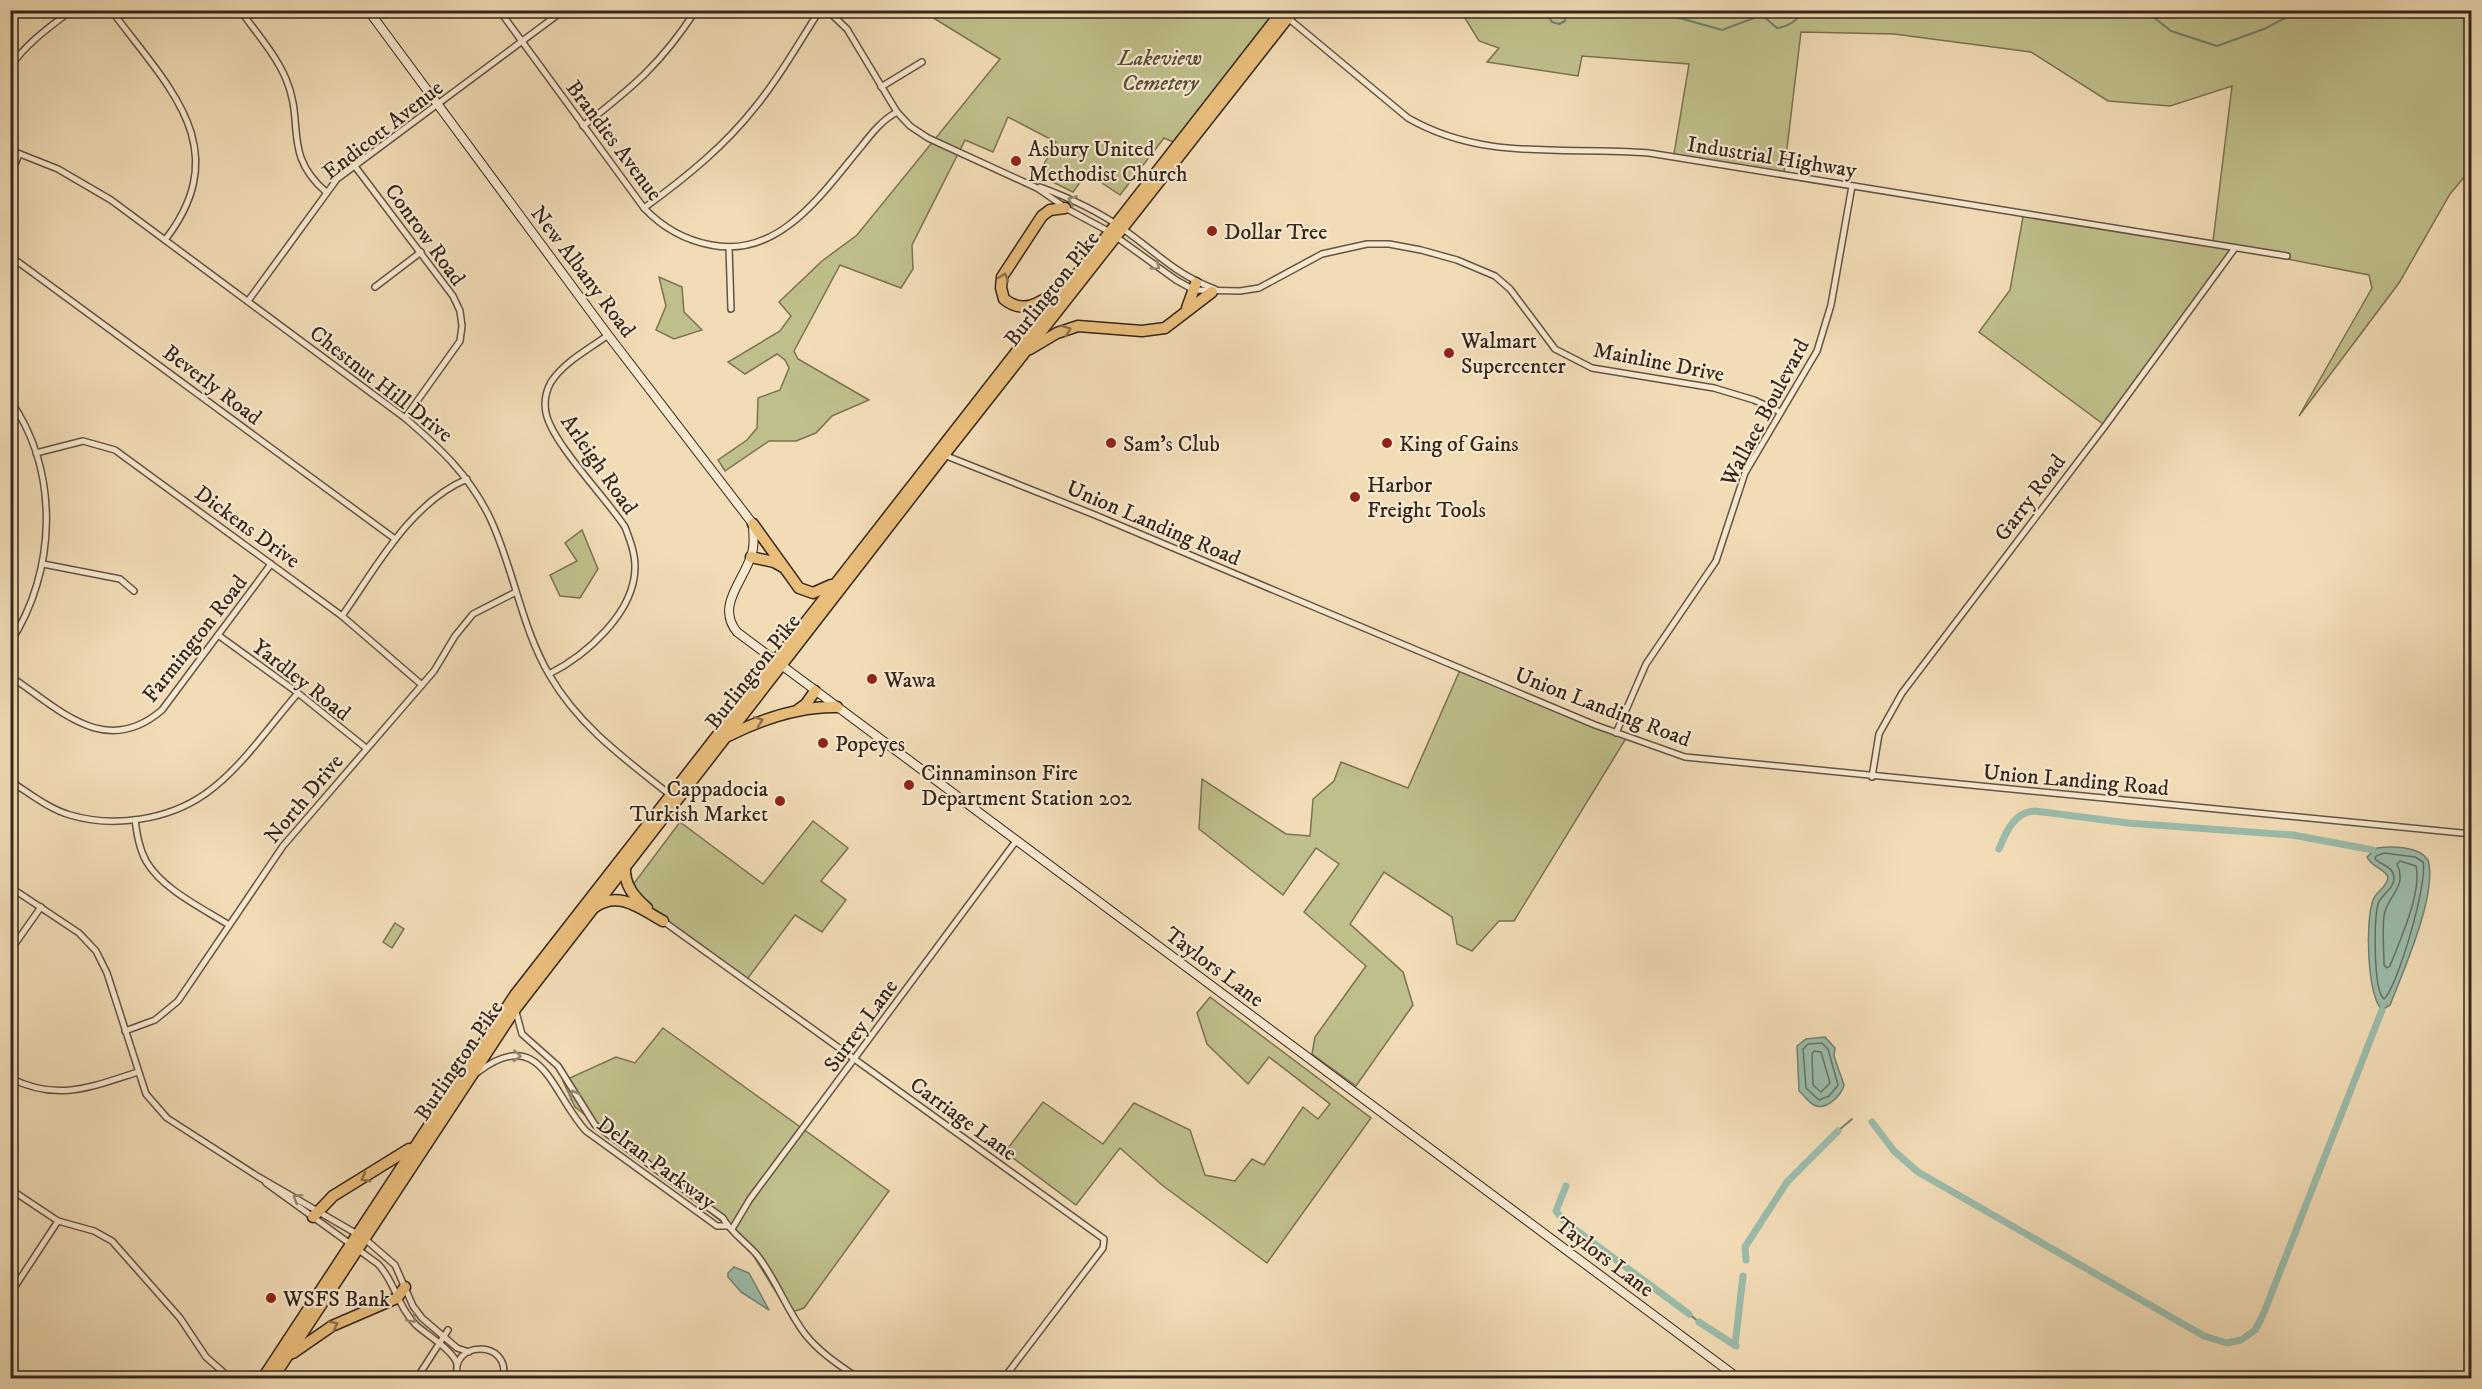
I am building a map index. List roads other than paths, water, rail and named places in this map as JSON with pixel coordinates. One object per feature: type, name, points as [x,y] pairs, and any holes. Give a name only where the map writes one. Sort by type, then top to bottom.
[{"type":"highway","name":"Burlington Pike","points":[[273,1378],[414,1146],[515,995],[669,794],[944,455],[1025,352],[1115,230],[1288,13]]},
{"type":"highway","points":[[1065,207],[1050,210],[1042,216],[1002,277],[1000,288],[1004,299],[1011,305],[1030,307],[1071,280]]},
{"type":"highway","name":"Burlington Pike","points":[[262,1378],[516,1008],[725,737],[834,583],[1071,280],[1115,230]]},
{"type":"highway","points":[[1184,314],[1195,286]]},
{"type":"highway","points":[[1025,352],[1057,333],[1078,326],[1154,331],[1165,328],[1217,292]]},
{"type":"highway","points":[[753,524],[785,570]]},
{"type":"highway","points":[[751,556],[774,562],[806,591],[813,593],[834,583]]},
{"type":"highway","points":[[796,711],[806,704],[814,691]]},
{"type":"highway","points":[[725,737],[754,723],[796,711],[814,707],[837,707]]},
{"type":"highway","points":[[625,867],[626,880],[633,895],[663,921]]},
{"type":"highway","points":[[590,911],[603,902],[621,900],[663,921]]},
{"type":"highway","points":[[315,1213],[333,1196],[388,1165],[414,1146]]},
{"type":"highway","points":[[286,1359],[332,1326],[397,1298],[405,1287]]},
{"type":"street","points":[[10,67],[22,50],[72,10]]},
{"type":"street","points":[[111,10],[179,103],[192,132],[196,162],[195,185],[184,213],[165,240]]},
{"type":"street","points":[[240,10],[286,77],[293,99],[294,136],[302,162],[312,180],[326,192]]},
{"type":"street","name":"New Albany Road","points":[[368,10],[608,335],[753,524]]},
{"type":"street","name":"Brandies Avenue","points":[[499,10],[644,208],[675,234],[696,242],[729,247],[758,242],[794,223],[876,128],[897,112]]},
{"type":"street","name":"Endicott Avenue","points":[[248,301],[326,192],[354,165],[564,10]]},
{"type":"street","points":[[583,126],[638,83],[672,47],[696,10]]},
{"type":"street","points":[[644,208],[679,182],[733,133],[758,104],[820,10]]},
{"type":"street","points":[[827,10],[847,29],[897,112],[928,138],[1037,188],[1065,207],[1115,230],[1195,286],[1217,292]]},
{"type":"street","name":"Industrial Highway","points":[[1288,13],[1408,118],[1428,129],[1468,143],[1493,148],[1605,149],[1649,153],[2287,256]]},
{"type":"street","points":[[881,87],[922,62]]},
{"type":"street","name":"Chestnut Hill Drive","points":[[10,150],[81,182],[165,240],[405,418],[450,457],[467,479],[490,519],[530,637],[549,674],[577,714],[611,749],[669,794]]},
{"type":"street","points":[[10,177],[19,154]]},
{"type":"street","name":"Conrow Road","points":[[354,165],[453,296],[460,311],[462,326],[456,348],[405,418]]},
{"type":"street","points":[[1027,183],[1081,204],[1176,280],[1217,292]]},
{"type":"street","name":"Wallace Boulevard","points":[[1616,733],[1646,664],[1716,561],[1741,482],[1817,351],[1824,333],[1852,186]]},
{"type":"street","name":"Mainline Drive","points":[[1217,292],[1259,288],[1322,254],[1345,248],[1367,244],[1389,244],[1420,250],[1457,260],[1495,276],[1510,289],[1555,349],[1592,368],[1714,388],[1754,400],[1780,412]]},
{"type":"street","points":[[729,247],[731,309]]},
{"type":"street","name":"Garry Road","points":[[1872,777],[1881,730],[1902,693],[2105,426],[2235,248]]},
{"type":"street","points":[[375,287],[421,252]]},
{"type":"street","name":"Beverly Road","points":[[10,256],[395,539]]},
{"type":"street","name":"Arleigh Road","points":[[549,674],[584,654],[602,636],[626,600],[635,574],[632,545],[625,527],[556,434],[546,413],[545,398],[550,384],[559,372],[570,361],[608,335]]},
{"type":"street","points":[[10,400],[27,430],[36,453],[46,499],[43,564],[33,600],[10,643]]},
{"type":"street","name":"Dickens Drive","points":[[36,453],[83,441],[115,450],[342,616],[422,685]]},
{"type":"street","name":"Union Landing Road","points":[[944,455],[1095,515],[1616,733],[1685,757],[2472,834]]},
{"type":"street","points":[[342,616],[395,539],[430,502],[448,488],[467,479]]},
{"type":"street","points":[[751,556],[753,524]]},
{"type":"street","name":"Taylors Lane","points":[[751,556],[730,601],[728,614],[730,624],[737,632],[1738,1378]]},
{"type":"street","points":[[43,564],[120,579],[134,591]]},
{"type":"street","name":"Farmington Road","points":[[10,676],[82,724],[105,732],[123,731],[148,722],[162,710],[271,564]]},
{"type":"street","name":"North Drive","points":[[125,1031],[155,1020],[178,1001],[298,827],[422,685],[454,636],[473,614],[516,592]]},
{"type":"street","name":"Yardley Road","points":[[218,635],[298,693],[366,748]]},
{"type":"street","points":[[10,781],[37,799],[69,815],[102,820],[135,820],[169,813],[206,794],[230,771],[298,693]]},
{"type":"street","points":[[135,820],[139,846],[147,863],[167,884],[229,925]]},
{"type":"street","name":"Surrey Lane","points":[[729,1228],[1016,841]]},
{"type":"street","points":[[10,887],[79,933],[96,951],[107,973],[146,1094],[167,1118],[392,1261],[416,1311],[460,1350],[469,1352],[483,1349],[495,1353],[503,1363],[503,1378]]},
{"type":"street","points":[[10,951],[41,907]]},
{"type":"street","name":"Carriage Lane","points":[[663,921],[1105,1242],[1004,1378]]},
{"type":"street","name":"Delran Parkway","points":[[516,1008],[517,1022],[522,1034],[558,1066],[595,1125],[723,1218],[729,1228],[767,1269],[807,1337],[822,1352],[858,1378]]},
{"type":"street","name":"Delran Parkway","points":[[467,1081],[500,1058],[515,1054],[531,1058],[551,1078],[572,1114],[586,1131],[717,1226],[729,1228]]},
{"type":"street","points":[[10,1078],[28,1086],[55,1092],[89,1088],[138,1072]]},
{"type":"street","points":[[10,1189],[58,1221],[94,1231],[112,1241],[180,1318],[206,1357],[230,1378]]},
{"type":"street","points":[[315,1213],[358,1241],[384,1269],[397,1298],[415,1324],[438,1345],[451,1352],[458,1378]]},
{"type":"street","points":[[10,1294],[58,1221]]},
{"type":"street","points":[[417,1378],[448,1330]]},
{"type":"street","points":[[456,1364],[469,1352]]},
{"type":"water","points":[[2397,847],[2418,852],[2428,860],[2430,874],[2418,933],[2390,1005],[2382,1010],[2377,1002],[2370,974],[2368,940],[2373,900],[2386,884],[2388,877],[2367,857],[2377,848]]},
{"type":"water","points":[[1825,1037],[1835,1048],[1834,1056],[1844,1085],[1840,1094],[1832,1101],[1819,1106],[1812,1104],[1799,1091],[1797,1046],[1806,1039]]},
{"type":"water","points":[[734,1267],[749,1273],[769,1310],[741,1292],[728,1277],[728,1273]]},
{"type":"waterway","points":[[1544,10],[1552,22],[1559,24],[1565,21],[1566,10]]},
{"type":"waterway","points":[[1665,10],[1676,17],[1722,30],[1762,15],[1777,28],[1792,22],[1804,10]]},
{"type":"waterway","points":[[2132,10],[2152,16],[2171,31],[2217,46],[2264,29],[2301,10]]},
{"type":"waterway","points":[[2362,10],[2372,18],[2392,10]]},
{"type":"waterway","points":[[2426,10],[2445,10]]},
{"type":"waterway","points":[[2467,10],[2472,13]]},
{"type":"waterway","points":[[1999,849],[2016,819],[2035,811],[2128,823],[2293,835],[2373,850]]},
{"type":"waterway","points":[[1872,1122],[1894,1151],[1918,1172],[2204,1336],[2227,1343],[2241,1340],[2255,1330],[2263,1315],[2382,1010]]},
{"type":"waterway","points":[[1838,1131],[1852,1119]]},
{"type":"waterway","points":[[1746,1260],[1745,1247],[1787,1182],[1838,1131]]},
{"type":"waterway","points":[[1566,1186],[1556,1211],[1564,1221],[1689,1314]]},
{"type":"waterway","points":[[1735,1345],[1743,1276]]},
{"type":"waterway","points":[[1689,1314],[1699,1322]]},
{"type":"waterway","points":[[1699,1322],[1736,1346]]},
{"type":"place","name":"Asbury United Methodist Church","points":[[1016,161]]},
{"type":"place","name":"Dollar Tree","points":[[1212,231]]},
{"type":"place","name":"Walmart Supercenter","points":[[1449,353]]},
{"type":"place","name":"Sam's Club","points":[[1111,443]]},
{"type":"place","name":"King of Gains","points":[[1387,443]]},
{"type":"place","name":"Harbor Freight Tools","points":[[1355,497]]},
{"type":"place","name":"Wawa","points":[[872,679]]},
{"type":"place","name":"Popeyes","points":[[823,743]]},
{"type":"place","name":"Cinnaminson Fire Department Station 202","points":[[909,785]]},
{"type":"place","name":"Cappadocia Turkish Market","points":[[780,801]]},
{"type":"place","name":"WSFS Bank","points":[[271,1298]]},
{"type":"park label","name":"Lakeview Cemetery","points":[[1160,70]]}]
